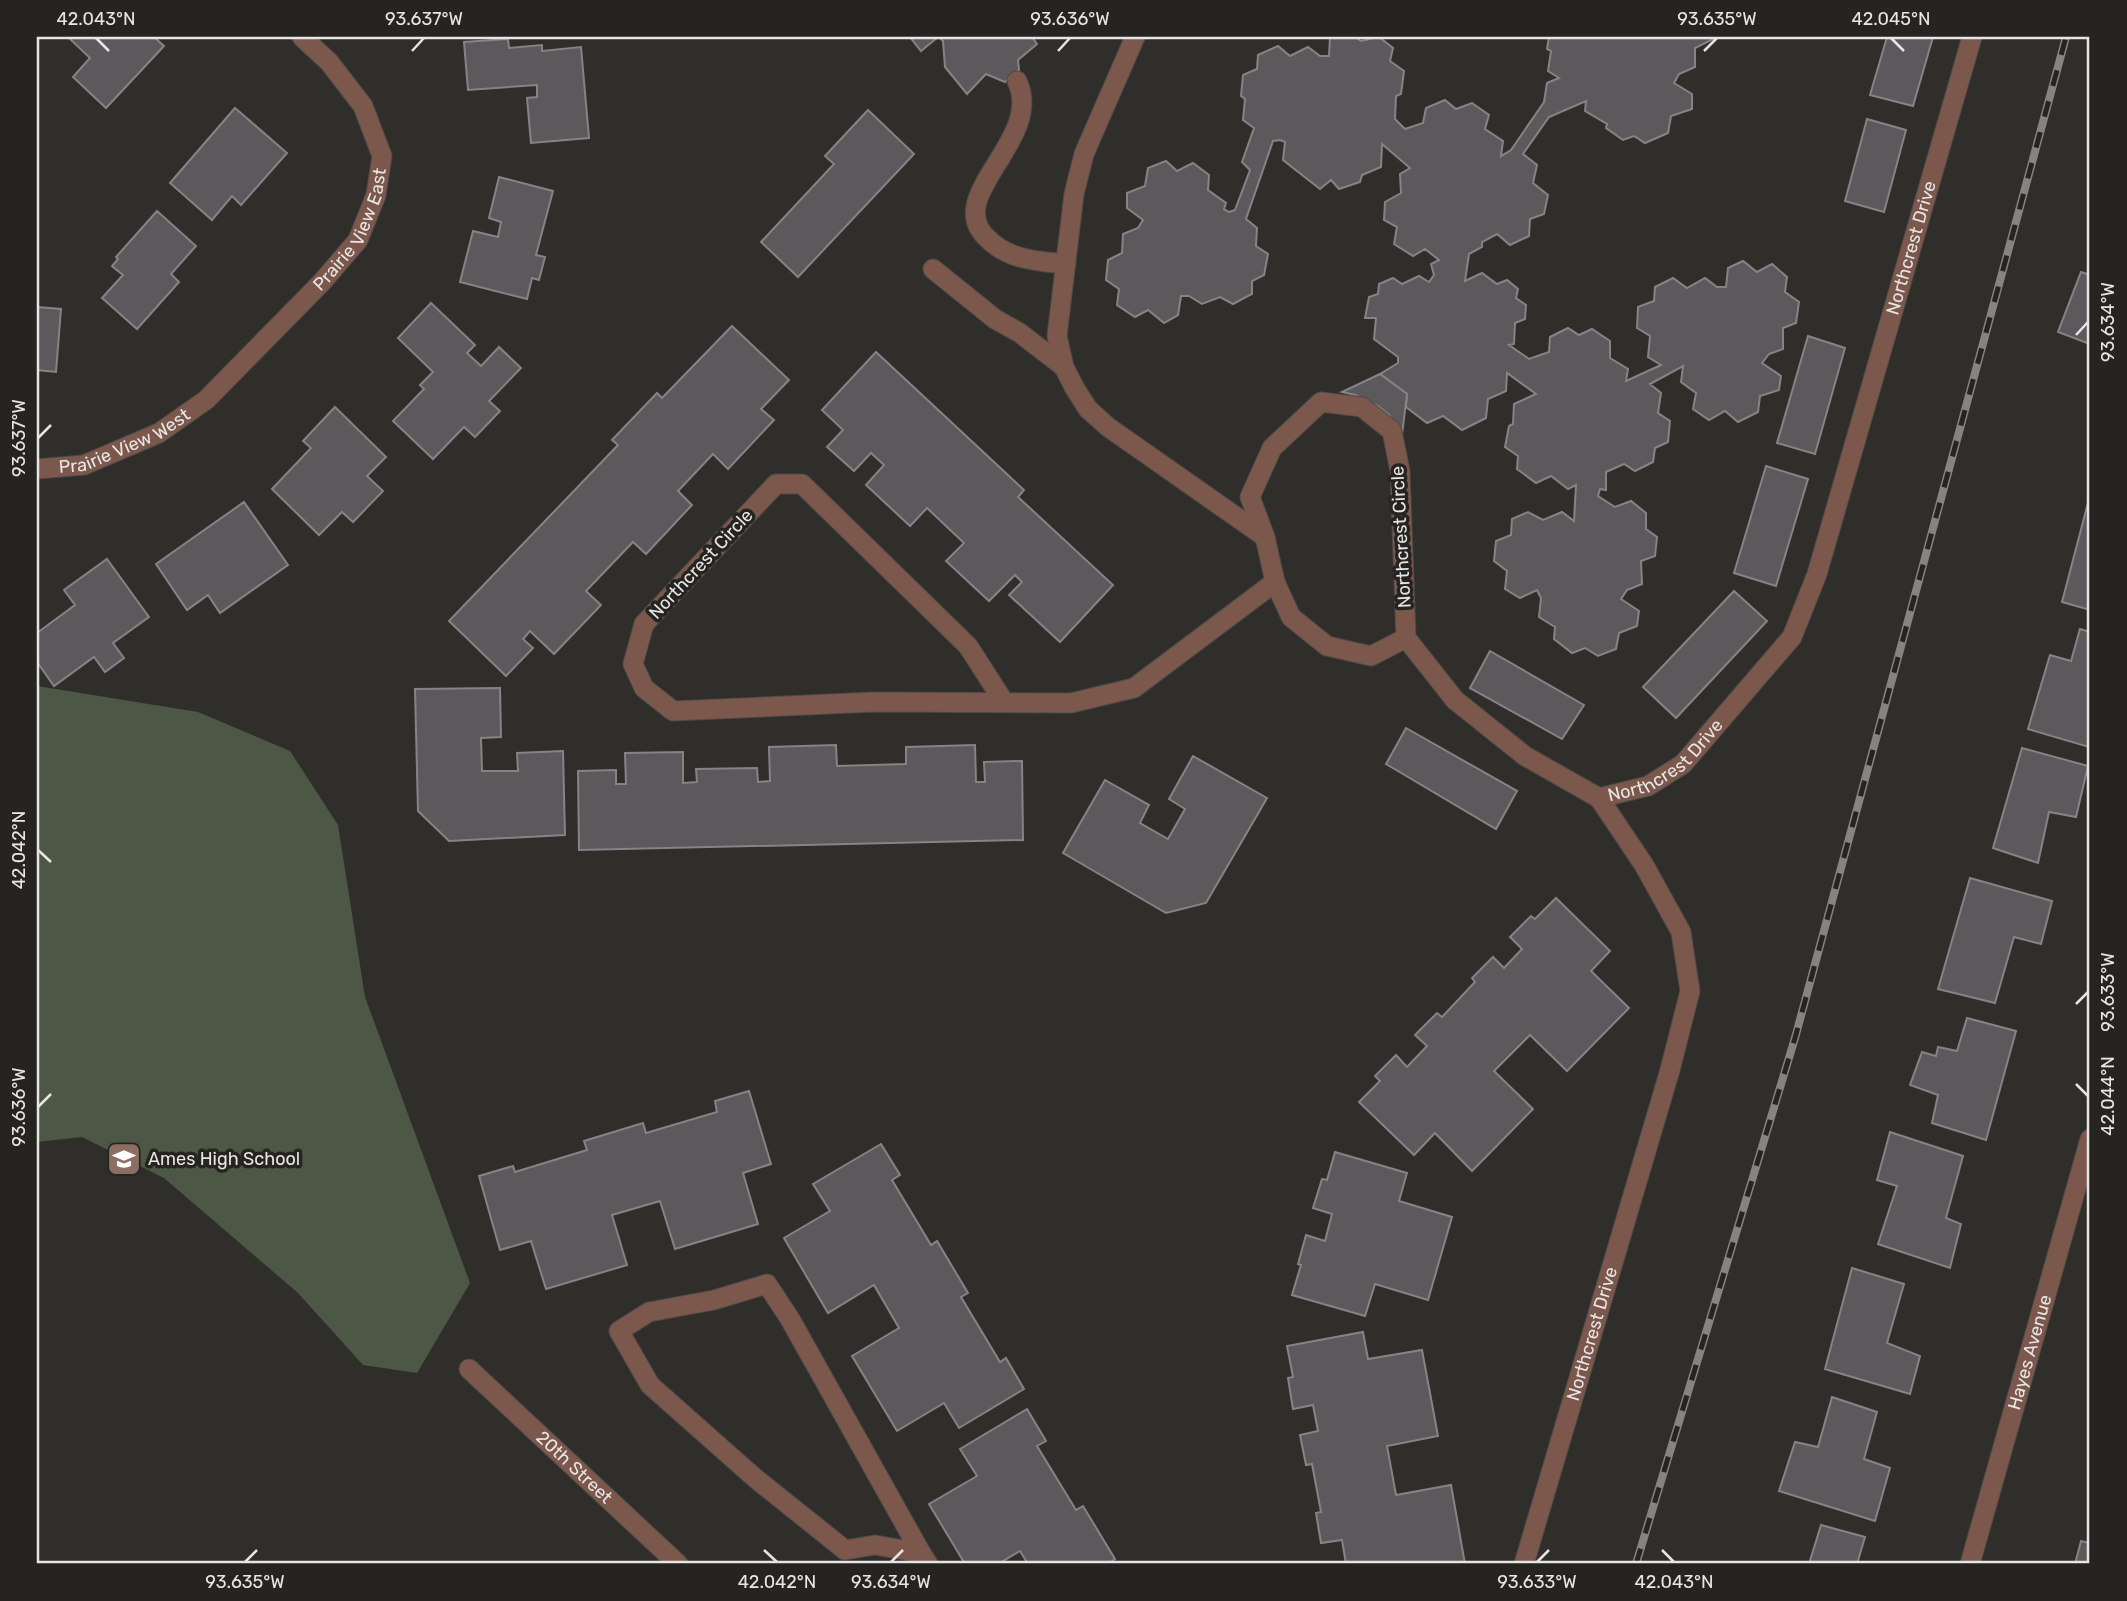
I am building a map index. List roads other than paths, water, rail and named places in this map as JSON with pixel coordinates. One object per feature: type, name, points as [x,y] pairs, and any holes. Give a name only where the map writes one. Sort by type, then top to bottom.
[{"type":"street","name":"Prairie View East","points":[[206,400],[323,282],[358,240],[376,195],[382,156],[363,106],[329,62],[302,37]]},
{"type":"street","points":[[1135,37],[1084,154],[1074,194],[1057,336],[1064,367],[1088,409],[1108,427],[1265,537]]},
{"type":"street","name":"Northcrest Drive","points":[[1524,1564],[1670,1070],[1690,991],[1681,932],[1644,865],[1599,798],[1648,786],[1683,764],[1791,637],[1821,561],[1972,37]]},
{"type":"street","points":[[1017,80],[1023,102],[1022,116],[980,193],[974,216],[980,231],[1006,253],[1026,259],[1066,264]]},
{"type":"street","points":[[933,269],[995,319],[1020,333],[1064,367]]},
{"type":"street","name":"Prairie View West","points":[[37,469],[84,464],[159,433],[206,400]]},
{"type":"street","name":"Northcrest Circle","points":[[1321,402],[1362,407],[1392,431],[1400,471],[1406,638],[1371,656],[1327,646],[1291,617],[1275,582],[1265,537],[1250,498],[1272,448],[1321,402]]},
{"type":"street","name":"Northcrest Circle","points":[[1004,702],[968,646],[802,484],[776,484],[644,624],[633,664],[644,688],[673,711],[874,702],[1071,703],[1134,688],[1275,582]]},
{"type":"street","points":[[1406,638],[1455,700],[1525,756],[1599,798]]},
{"type":"street","name":"Hayes Avenue","points":[[1970,1564],[2090,1139]]},
{"type":"street","points":[[767,1284],[790,1319],[925,1559],[875,1545],[845,1550],[755,1478],[650,1385],[620,1331],[649,1312],[714,1300],[767,1284]]},
{"type":"street","name":"20th Street","points":[[469,1369],[678,1564]]},
{"type":"railway","points":[[1636,1564],[1795,1038],[2066,37]]},
{"type":"place","name":"Ames High School","points":[[124,1159]]}]
